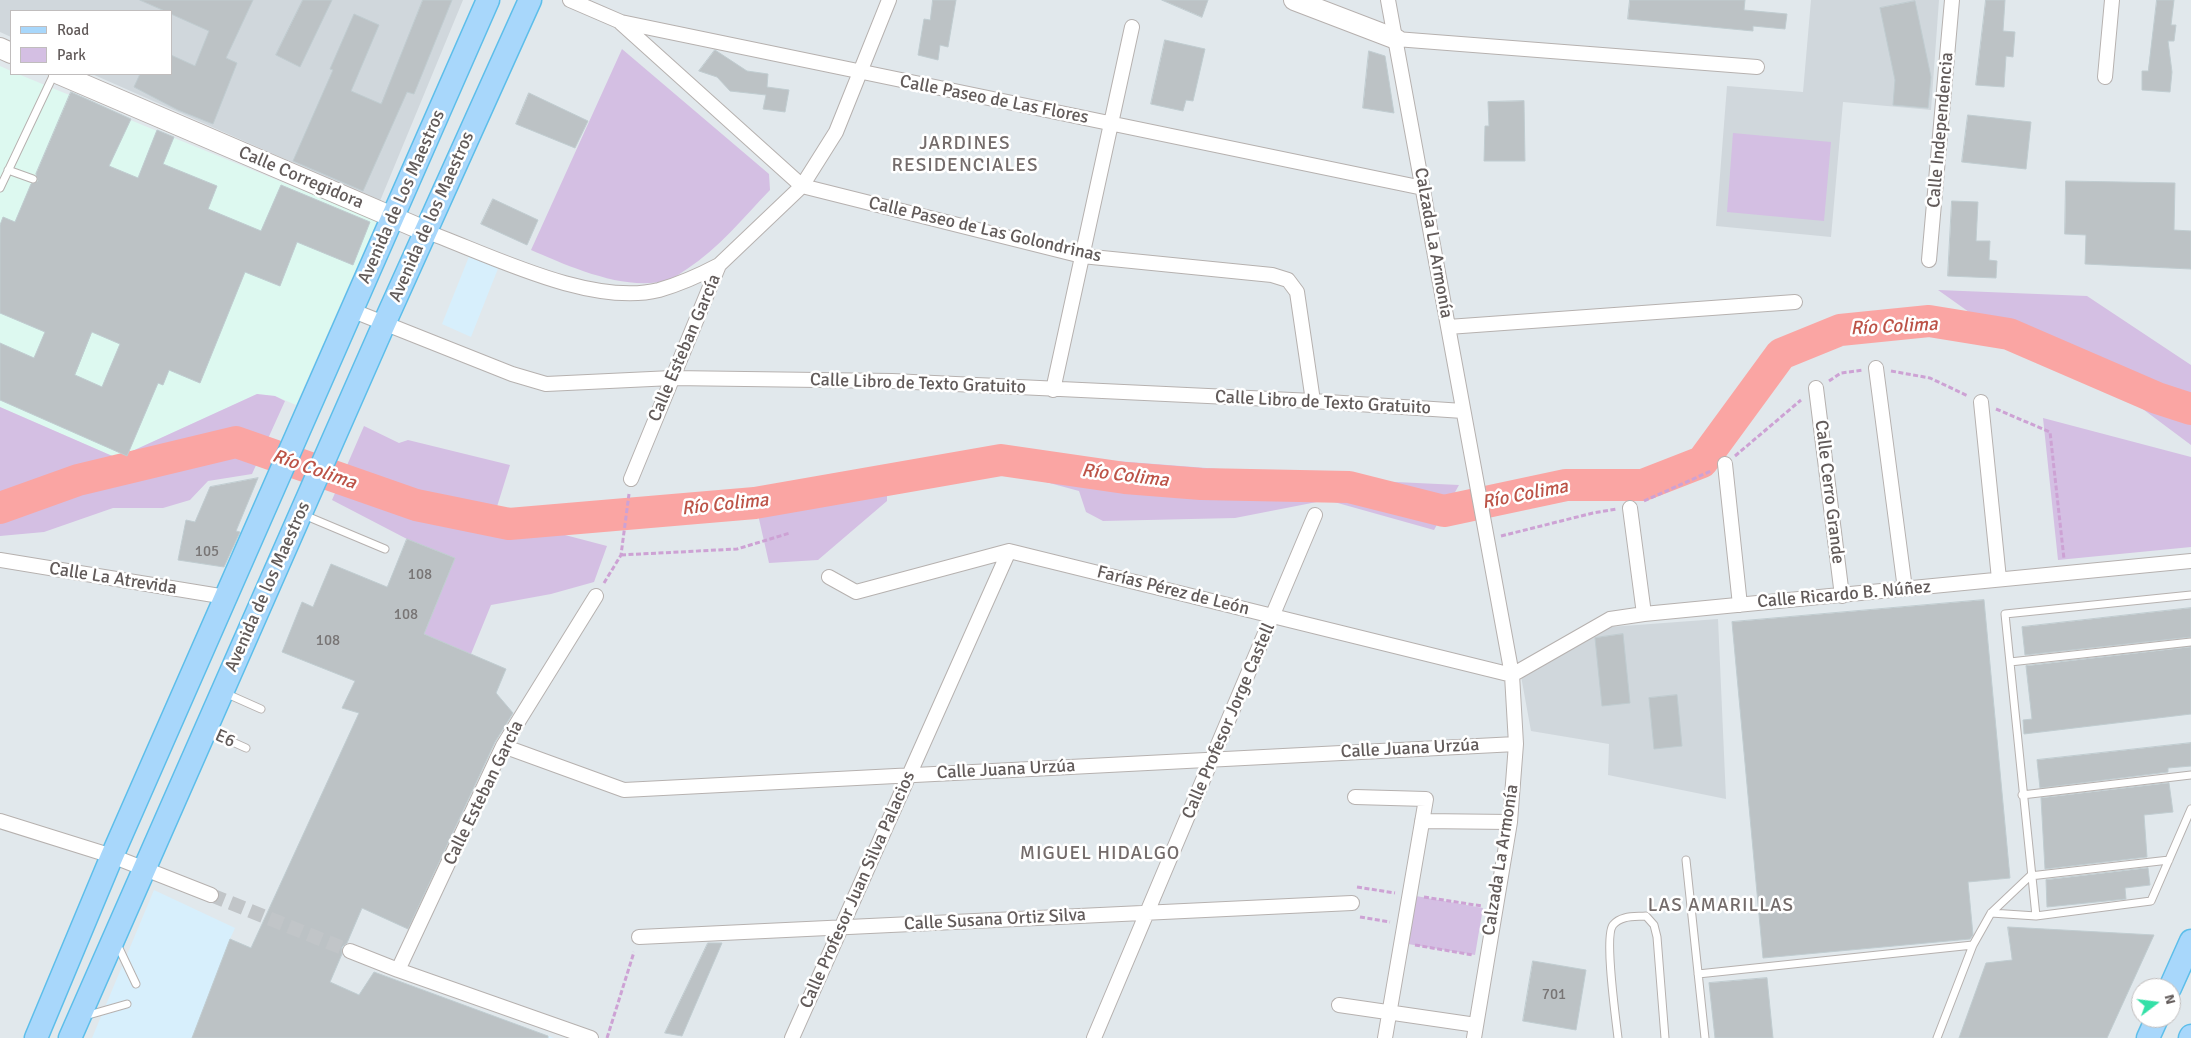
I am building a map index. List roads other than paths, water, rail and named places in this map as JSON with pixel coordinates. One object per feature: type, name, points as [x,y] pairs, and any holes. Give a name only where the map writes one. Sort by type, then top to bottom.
[{"type":"main road","name":"Avenida de Los Maestros","points":[[314,393],[394,218],[488,0]]},
{"type":"main road","name":"Avenida de los Maestros","points":[[74,1028],[425,231],[530,0]]},
{"type":"main road","name":"Avenida de los Maestros","points":[[36,1038],[112,856],[314,393]]},
{"type":"main road","points":[[2174,978],[2191,941]]},
{"type":"street","name":"Calle Paseo de Las Flores","points":[[570,0],[621,22],[1423,188]]},
{"type":"street","name":"Calle Esteban García","points":[[631,479],[719,265],[802,186],[836,132],[889,0]]},
{"type":"street","points":[[1294,0],[1396,39],[1757,67]]},
{"type":"street","name":"Calzada La Armonía","points":[[1388,0],[1464,411],[1485,537],[1512,674],[1516,744],[1510,822],[1475,1032]]},
{"type":"street","name":"Calle Independencia","points":[[1929,260],[1952,0]]},
{"type":"street","points":[[2105,77],[2112,0]]},
{"type":"street","name":"Calle Paseo de Las Golondrinas","points":[[621,22],[802,186],[1082,256],[1272,274],[1288,280],[1297,292],[1313,400]]},
{"type":"street","points":[[1053,390],[1132,28]]},
{"type":"street","name":"Calle Corregidora","points":[[61,75],[425,231],[571,286],[603,291],[658,290],[689,280],[719,265]]},
{"type":"street","points":[[1448,327],[1795,302]]},
{"type":"street","name":"Calle Libro de Texto Gratuito","points":[[351,310],[512,374],[546,384],[672,378],[892,381],[1053,390],[1313,400],[1464,411]]},
{"type":"street","points":[[1876,368],[1905,589]]},
{"type":"street","name":"Calle Cerro Grande","points":[[1816,388],[1842,596]]},
{"type":"street","points":[[1981,402],[1999,580]]},
{"type":"street","points":[[1725,464],[1740,605]]},
{"type":"street","points":[[1630,508],[1644,614]]},
{"type":"street","name":"Calle Profesor Jorge Castell","points":[[1094,1038],[1315,515]]},
{"type":"street","points":[[829,577],[856,592],[1009,551]]},
{"type":"street","name":"Farías Pérez de León","points":[[1009,551],[1512,674]]},
{"type":"street","name":"Calle Profesor Juan Silva Palacios","points":[[792,1038],[1009,551]]},
{"type":"street","name":"Calle La Atrevida","points":[[0,560],[226,597]]},
{"type":"street","name":"Calle Ricardo B. Núñez","points":[[1512,674],[1610,620],[1644,614],[2191,561]]},
{"type":"street","name":"Calle Esteban García","points":[[398,970],[503,746],[596,596]]},
{"type":"street","name":"Calle Juana Urzúa","points":[[503,746],[624,790],[1516,744]]},
{"type":"street","points":[[1354,797],[1426,799],[1385,1038]]},
{"type":"street","points":[[0,821],[112,856],[212,895]]},
{"type":"street","points":[[1422,821],[1510,822]]},
{"type":"street","name":"Calle Susana Ortiz Silva","points":[[639,937],[1352,903]]},
{"type":"street","points":[[350,951],[398,970],[592,1038]]},
{"type":"street","points":[[1339,1005],[1389,1012],[1475,1032]]},
{"type":"lane","points":[[0,188],[54,75]]},
{"type":"lane","points":[[8,170],[33,179]]},
{"type":"lane","points":[[301,514],[385,549]]},
{"type":"lane","points":[[2036,916],[2030,876],[2005,614],[2191,595]]},
{"type":"lane","points":[[2010,662],[2191,642]]},
{"type":"lane","points":[[222,692],[261,709]]},
{"type":"lane","name":"E6","points":[[205,730],[246,748]]},
{"type":"lane","points":[[2022,795],[2191,775]]},
{"type":"lane","points":[[1992,913],[2036,916],[2151,901],[2191,809]]},
{"type":"lane","points":[[1686,860],[1705,1038]]},
{"type":"lane","points":[[1937,1038],[1973,945],[1992,913],[2030,876],[2169,860]]},
{"type":"lane","points":[[1618,1038],[1609,944],[1611,927],[1617,921],[1627,917],[1646,916],[1654,925],[1657,937],[1665,1038]]},
{"type":"lane","points":[[114,936],[136,984]]},
{"type":"lane","points":[[1698,974],[1973,945]]},
{"type":"lane","points":[[74,1028],[127,1004]]},
{"type":"waterway","name":"Río Colima","points":[[0,508],[78,480],[236,442],[416,505],[509,524],[755,503],[1001,460],[1125,478],[1201,484],[1349,487],[1444,511],[1566,485],[1643,485],[1702,462],[1781,354],[1840,330],[1929,321],[2009,334],[2157,398],[2191,409]]},
{"type":"tunnel","points":[[211,895],[350,951]]},
{"type":"district","name":"JARDINES RESIDENCIALES","points":[[965,155]]},
{"type":"district","name":"MIGUEL HIDALGO","points":[[1100,854]]},
{"type":"district","name":"LAS AMARILLAS","points":[[1721,906]]}]
